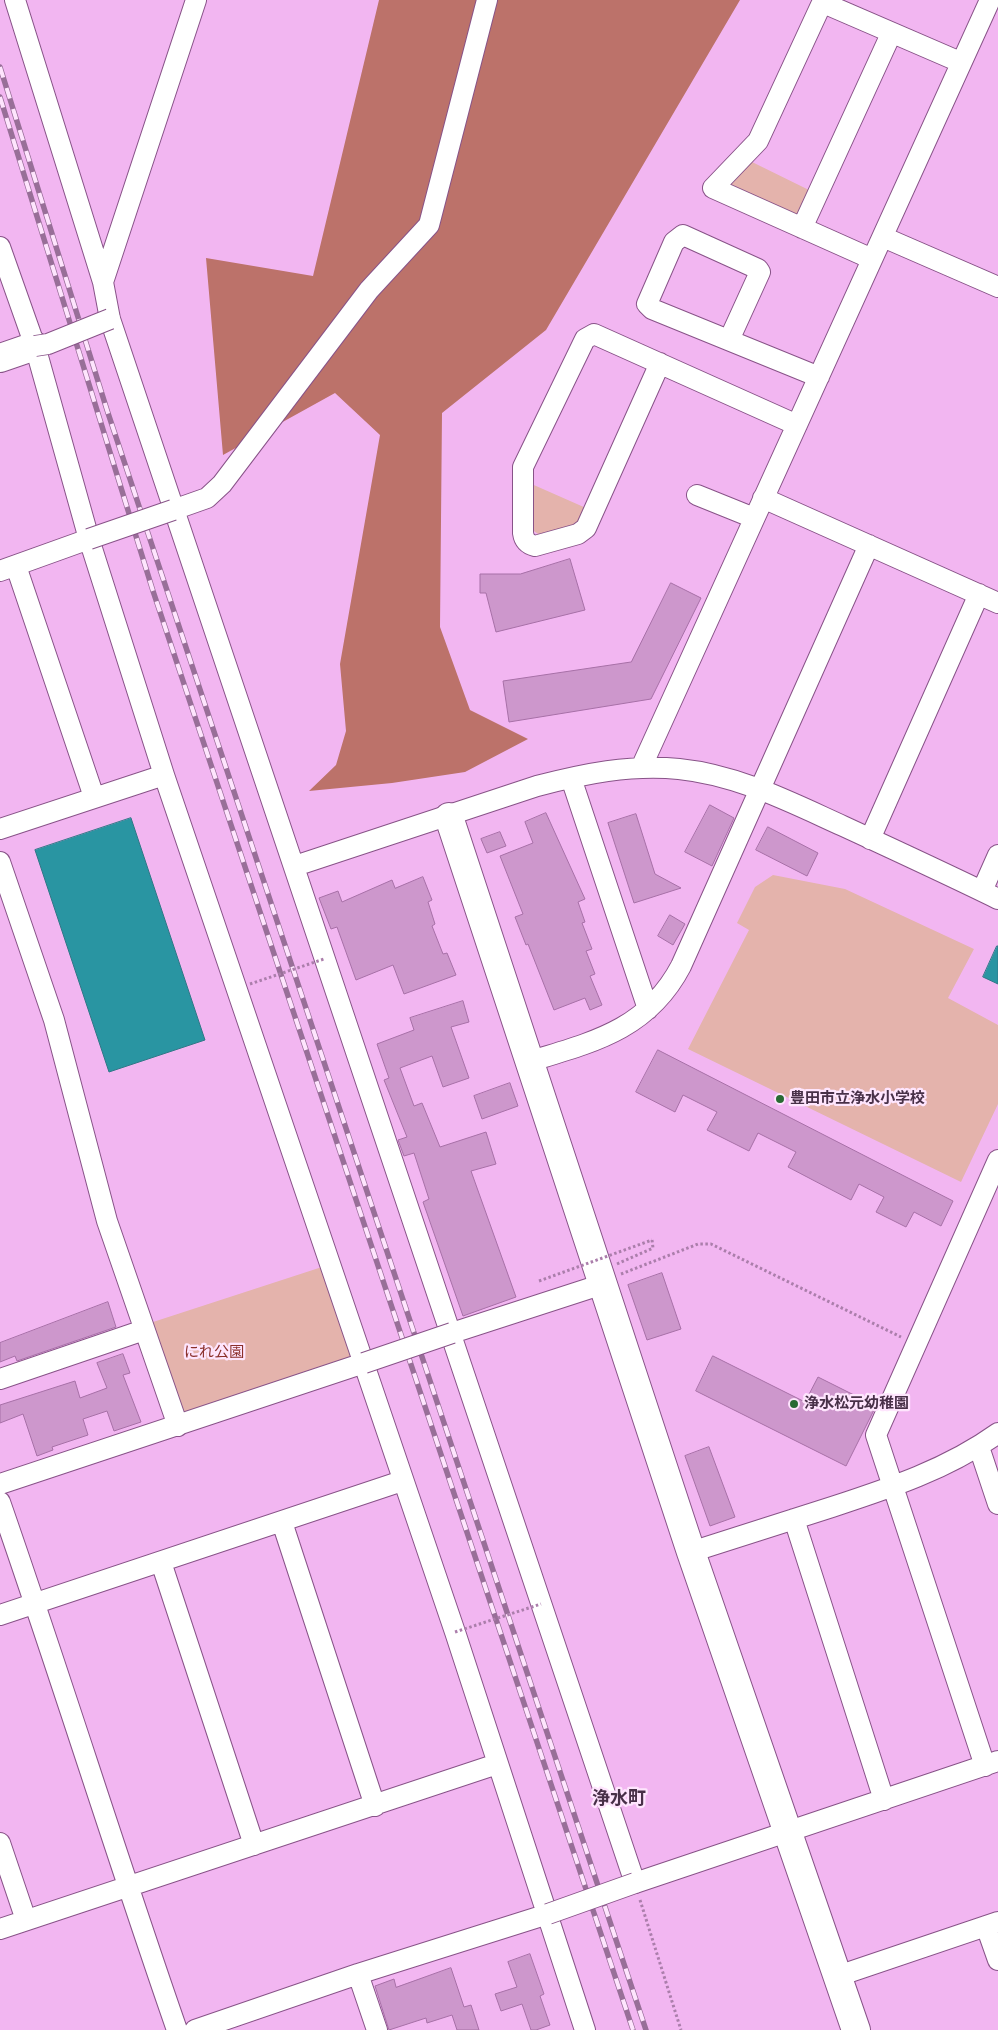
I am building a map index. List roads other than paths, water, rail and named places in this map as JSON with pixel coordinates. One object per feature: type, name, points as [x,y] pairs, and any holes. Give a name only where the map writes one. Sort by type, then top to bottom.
[{"type":"street","points":[[15,0],[103,282],[110,319],[173,510],[295,866],[324,959],[452,1333],[635,1883]]},
{"type":"street","points":[[103,282],[196,0]]},
{"type":"street","points":[[94,798],[8,568],[207,498],[222,484],[369,290],[429,225],[487,0]]},
{"type":"street","points":[[641,768],[960,62],[990,0]]},
{"type":"street","points":[[872,259],[713,188],[758,141],[821,5],[828,4],[891,34],[960,62]]},
{"type":"street","points":[[802,228],[891,34]]},
{"type":"street","points":[[730,340],[760,272],[758,268],[683,235],[674,242],[647,304],[652,309],[819,377]]},
{"type":"street","points":[[882,237],[998,288]]},
{"type":"street","points":[[0,247],[35,346],[89,539],[164,775],[364,1363],[402,1481],[455,1632],[585,2030]]},
{"type":"street","points":[[0,358],[35,346],[48,344],[110,319]]},
{"type":"street","points":[[660,364],[586,528],[578,534],[535,546],[524,540],[523,467],[584,338],[594,334],[796,425]]},
{"type":"street","points":[[697,495],[754,518]]},
{"type":"street","points":[[763,498],[998,603]]},
{"type":"street","points":[[531,1062],[609,1036],[648,1009],[664,994],[681,966],[869,545]]},
{"type":"street","points":[[870,839],[979,594]]},
{"type":"street","points":[[295,866],[449,817],[537,786],[606,771],[641,768],[679,769],[761,788],[990,895],[998,855]]},
{"type":"street","points":[[0,829],[164,775]]},
{"type":"street","points":[[570,778],[648,1009]]},
{"type":"street","points":[[449,817],[531,1062],[610,1275],[691,1552],[856,2030]]},
{"type":"street","points":[[0,862],[54,1020],[107,1221],[178,1426]]},
{"type":"street","points":[[195,2030],[358,1974],[548,1914],[788,1830],[992,1764],[876,1435],[998,1160]]},
{"type":"street","points":[[0,1484],[452,1333],[610,1275]]},
{"type":"street","points":[[0,1378],[144,1330]]},
{"type":"street","points":[[691,1552],[893,1487],[947,1464],[979,1447],[998,1433]]},
{"type":"street","points":[[979,1447],[998,1504]]},
{"type":"street","points":[[0,1615],[402,1481]]},
{"type":"street","points":[[0,1502],[36,1603],[128,1887],[177,2030]]},
{"type":"street","points":[[794,1519],[884,1800]]},
{"type":"street","points":[[282,1522],[374,1806]]},
{"type":"street","points":[[161,1562],[254,1846]]},
{"type":"street","points":[[0,1929],[497,1764]]},
{"type":"street","points":[[0,1843],[26,1920]]},
{"type":"street","points":[[838,1976],[992,1924],[998,1960]]},
{"type":"street","points":[[358,1974],[377,2030]]},
{"type":"railway","points":[[0,67],[107,410],[646,2030]]},
{"type":"railway","points":[[0,97],[153,591],[633,2030]]},
{"type":"place","name":"豊田市立浄水小学校","points":[[780,1099]]},
{"type":"place","name":"浄水松元幼稚園","points":[[794,1404]]},
{"type":"district","name":"浄水町","points":[[619,1799]]},
{"type":"park label","name":"にれ公園","points":[[214,1353]]}]
